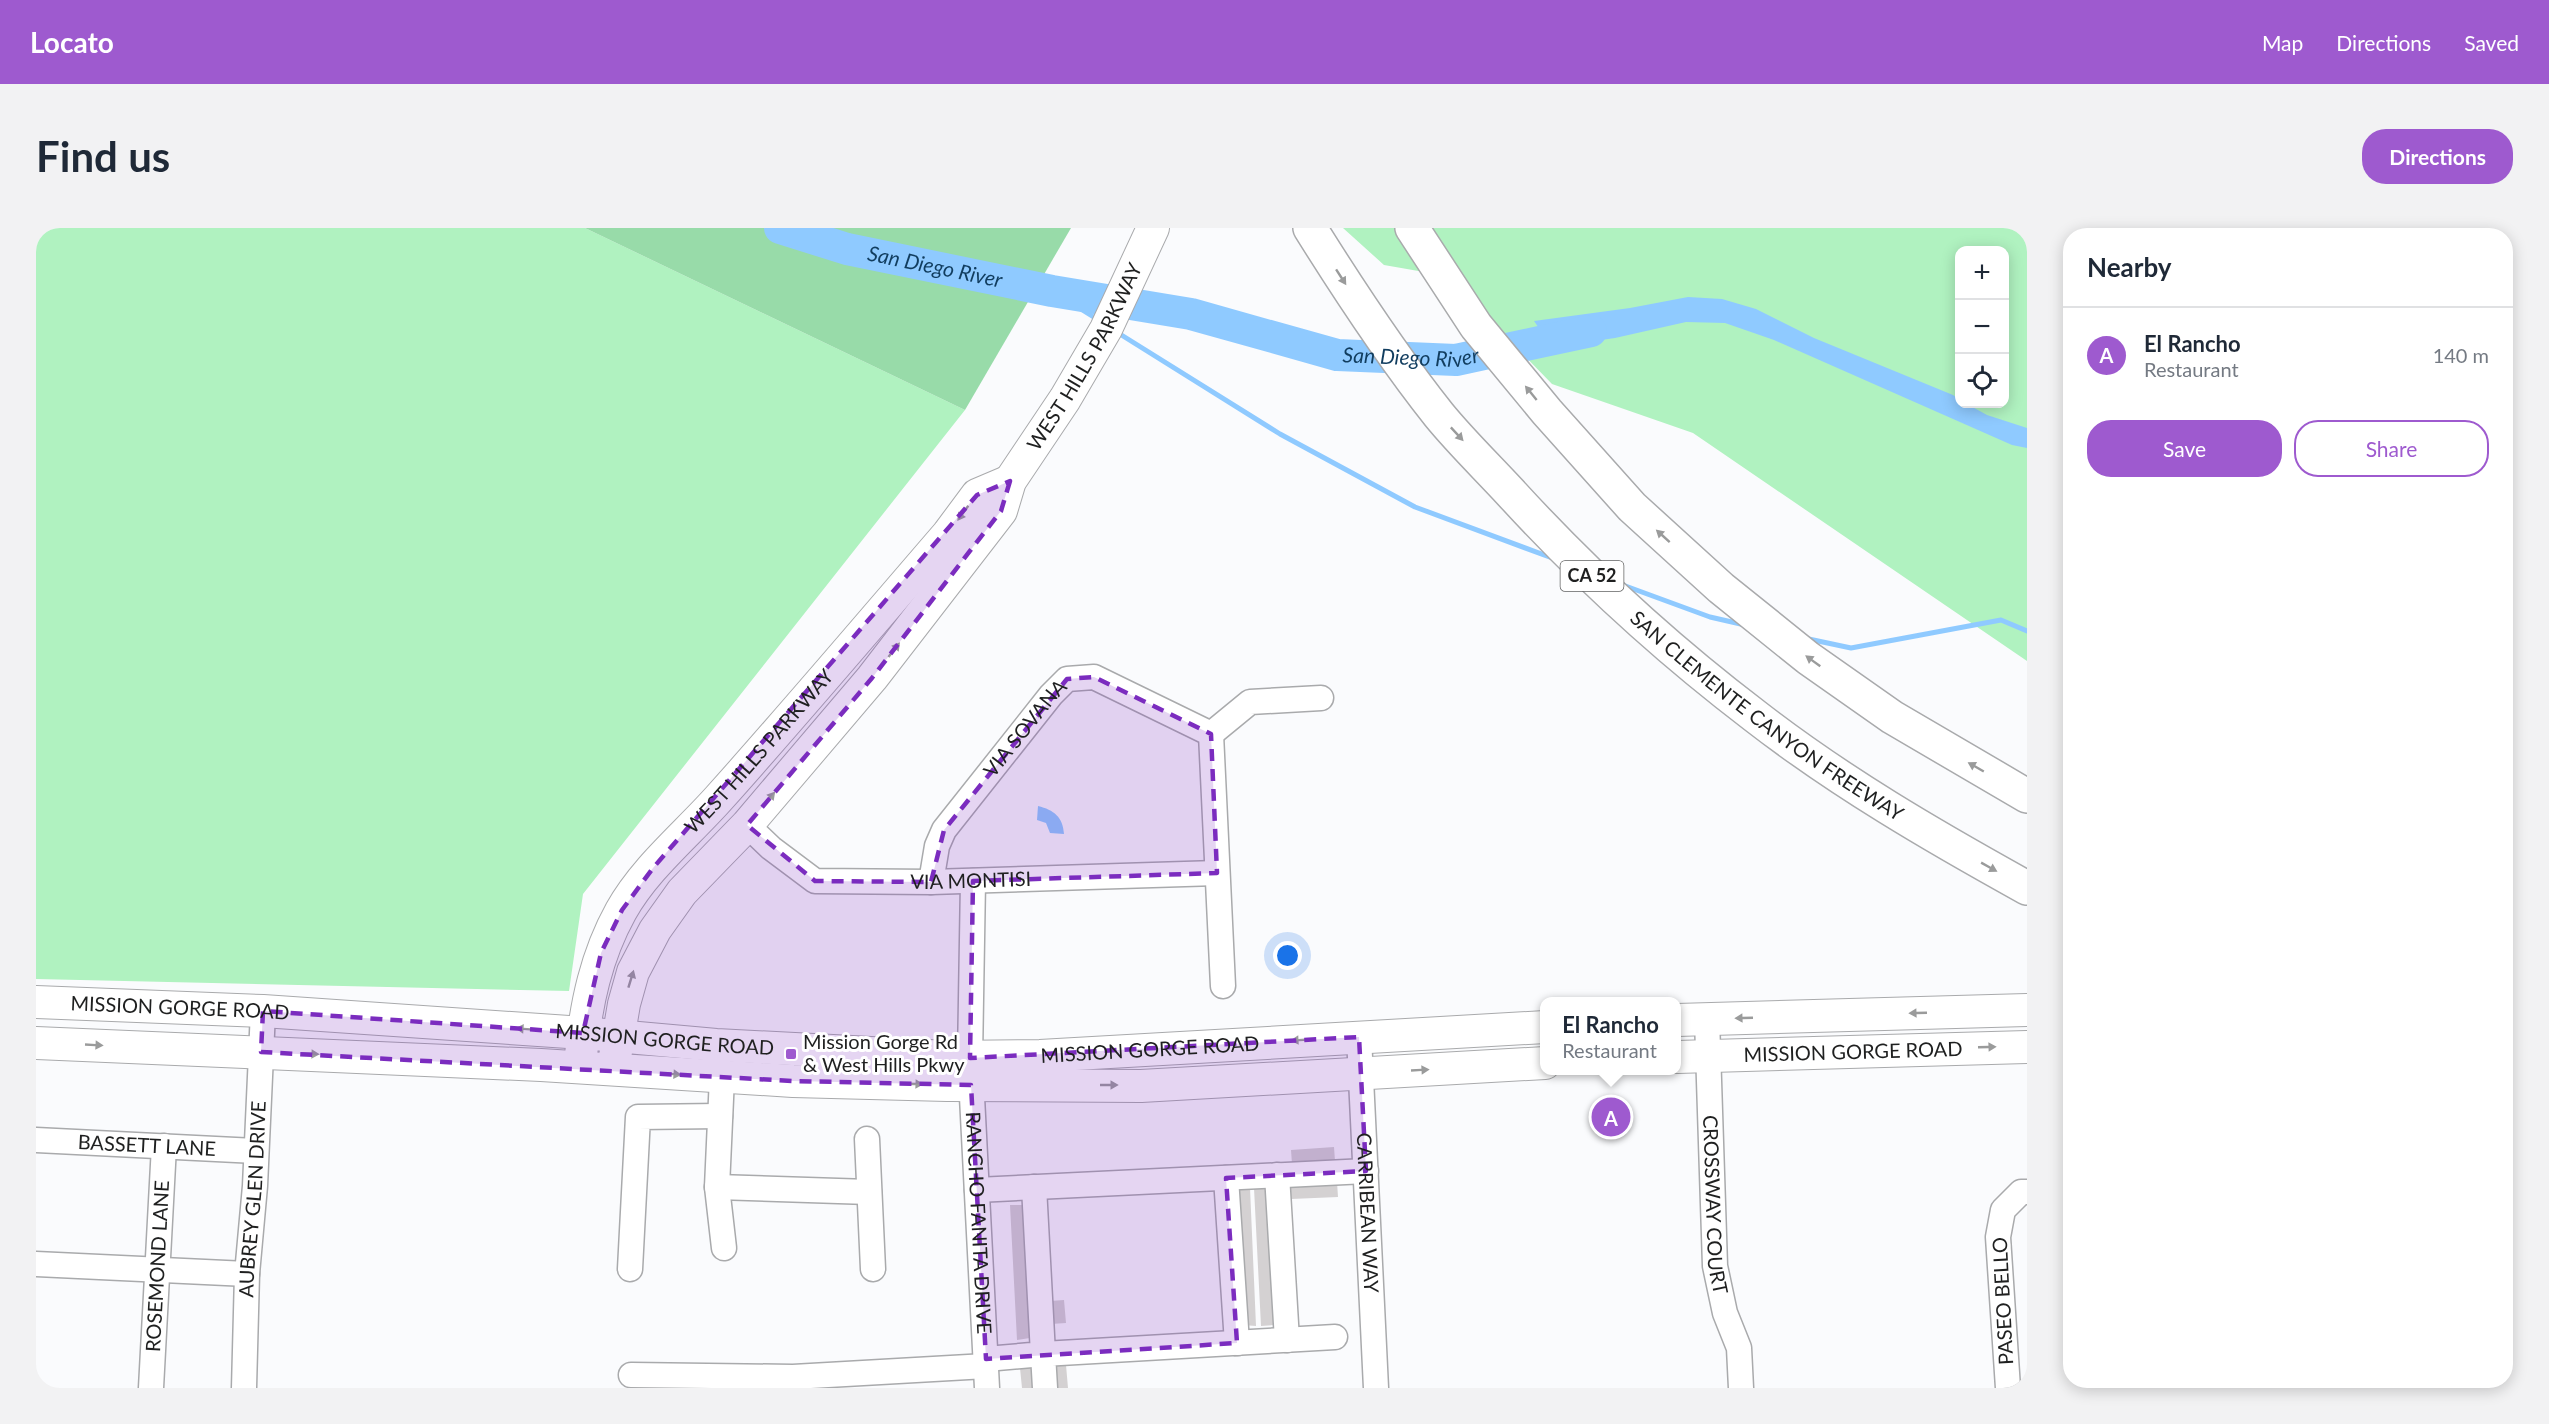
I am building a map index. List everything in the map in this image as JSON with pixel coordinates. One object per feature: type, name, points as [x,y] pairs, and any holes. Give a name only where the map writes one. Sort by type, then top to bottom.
[{"type":"highway","name":"SAN CLEMENTE CANYON FREEWAY","points":[[1310,228],[1382,337],[1441,417],[1539,524],[1634,617],[1755,717],[1856,787],[1950,846],[2027,888]]},
{"type":"highway","points":[[1412,228],[1476,326],[1547,412],[1632,507],[1721,588],[1808,658],[1892,717],[2027,796]]},
{"type":"main road","name":"WEST HILLS PARKWAY","points":[[613,1070],[618,1036],[633,972],[655,930],[682,892],[747,825],[872,678],[1001,511],[1010,481],[1042,435],[1106,329],[1153,228]]},
{"type":"main road","name":"WEST HILLS PARKWAY","points":[[580,1067],[591,987],[601,953],[622,910],[652,868],[718,800],[948,534],[976,495],[1010,481]]},
{"type":"main road","name":"MISSION GORGE ROAD","points":[[36,1002],[263,1011],[583,1033],[1141,1086],[1540,1063]]},
{"type":"main road","name":"MISSION GORGE ROAD","points":[[1692,1020],[2027,1010]]},
{"type":"main road","name":"MISSION GORGE ROAD","points":[[36,1042],[580,1067],[722,1077],[971,1071],[1040,1056],[1540,1027]]},
{"type":"main road","points":[[1484,1066],[1488,1054],[1496,1048],[1540,1045]]},
{"type":"main road","name":"MISSION GORGE ROAD","points":[[1681,1057],[2027,1047]]},
{"type":"street","name":"VIA SOVANA","points":[[931,882],[937,846],[944,830],[1051,695],[1067,679],[1094,677],[1211,734]]},
{"type":"street","points":[[1223,986],[1211,734],[1250,702],[1321,698]]},
{"type":"street","name":"VIA MONTISI","points":[[747,825],[771,848],[815,881],[931,882],[1217,873]]},
{"type":"street","name":"RANCHO FANITA DRIVE","points":[[973,881],[971,1071],[986,1371]]},
{"type":"street","name":"AUBREY GLEN DRIVE","points":[[244,1388],[247,1274],[263,1011]]},
{"type":"street","name":"CROSSWAY COURT","points":[[1692,1020],[1709,1056],[1715,1266],[1725,1313],[1739,1348],[1742,1388]]},
{"type":"street","name":"CARRIBEAN WAY","points":[[1359,1037],[1376,1388]]},
{"type":"street","points":[[722,1077],[717,1187],[724,1248]]},
{"type":"street","points":[[630,1269],[638,1117],[720,1116]]},
{"type":"street","points":[[867,1139],[873,1269]]},
{"type":"street","name":"BASSETT LANE","points":[[36,1140],[256,1151]]},
{"type":"street","name":"ROSEMOND LANE","points":[[151,1388],[164,1146]]},
{"type":"street","points":[[977,1190],[1366,1171]]},
{"type":"street","points":[[1277,1175],[1287,1340]]},
{"type":"street","points":[[1226,1178],[1237,1343]]},
{"type":"street","points":[[717,1187],[869,1192]]},
{"type":"street","points":[[1034,1187],[1045,1388]]},
{"type":"street","name":"PASEO BELLO","points":[[2008,1388],[1998,1237],[2003,1210],[2021,1192],[2027,1192]]},
{"type":"street","points":[[36,1264],[247,1274]]},
{"type":"street","points":[[631,1375],[793,1377],[986,1371],[1043,1354],[1335,1337]]},
{"type":"highlighted area","points":[[1010,481],[1001,511],[872,678],[747,825],[815,881],[931,882],[944,830],[1067,679],[1094,677],[1211,734],[1217,873],[973,881],[970,1058],[1359,1037],[1366,1171],[1226,1178],[1237,1343],[986,1359],[971,1085],[793,1081],[261,1052],[263,1011],[583,1033],[601,953],[622,910],[653,868],[977,495]]},
{"type":"green space","points":[[36,228],[585,228],[965,410],[583,894],[569,991],[36,979]]},
{"type":"green space","points":[[585,228],[1071,228],[965,410]]},
{"type":"green space","points":[[1343,228],[2027,228],[2027,661],[1693,433],[1552,384],[1447,276],[1384,265]]},
{"type":"water","points":[[1688,297],[1722,299],[1756,309],[1814,338],[1953,395],[1955,408],[1974,408],[1987,415],[2027,428],[2027,448],[2012,445],[1774,340],[1725,323],[1686,322],[1615,338],[1552,347],[1534,321],[1630,308]]},
{"type":"water","points":[[1038,806],[1057,815],[1062,823],[1064,834],[1050,833],[1046,823],[1037,820]]},
{"type":"building","points":[[1334,1147],[1335,1161],[1292,1164],[1291,1150]]},
{"type":"building","points":[[1337,1182],[1338,1197],[1291,1199],[1290,1185]]},
{"type":"building","points":[[1250,1188],[1256,1326],[1243,1325],[1236,1189]]},
{"type":"building","points":[[1254,1188],[1268,1188],[1274,1325],[1261,1326]]},
{"type":"building","points":[[1010,1205],[1023,1205],[1030,1338],[1017,1340]]},
{"type":"building","points":[[1064,1300],[1066,1323],[1051,1324],[1050,1301]]},
{"type":"building","points":[[1066,1365],[1068,1388],[1054,1388],[1053,1366]]},
{"type":"building","points":[[1034,1367],[1035,1388],[1022,1388],[1020,1368]]},
{"type":"waterway","name":"San Diego River","points":[[780,228],[847,249],[1052,291],[1191,314],[1337,355],[1456,360],[1591,331]]},
{"type":"waterway","points":[[1052,291],[1100,321]]},
{"type":"waterway","points":[[1115,331],[1280,434],[1415,507],[1555,559]]},
{"type":"waterway","points":[[1620,584],[1710,617],[1745,625]]},
{"type":"waterway","points":[[1804,638],[1851,648],[2001,620],[2027,631]]},
{"type":"place","name":"Mission Gorge Rd & West Hills Pkwy","points":[[791,1054]]},
{"type":"place","name":"El Rancho","points":[[1611,1117]]}]
